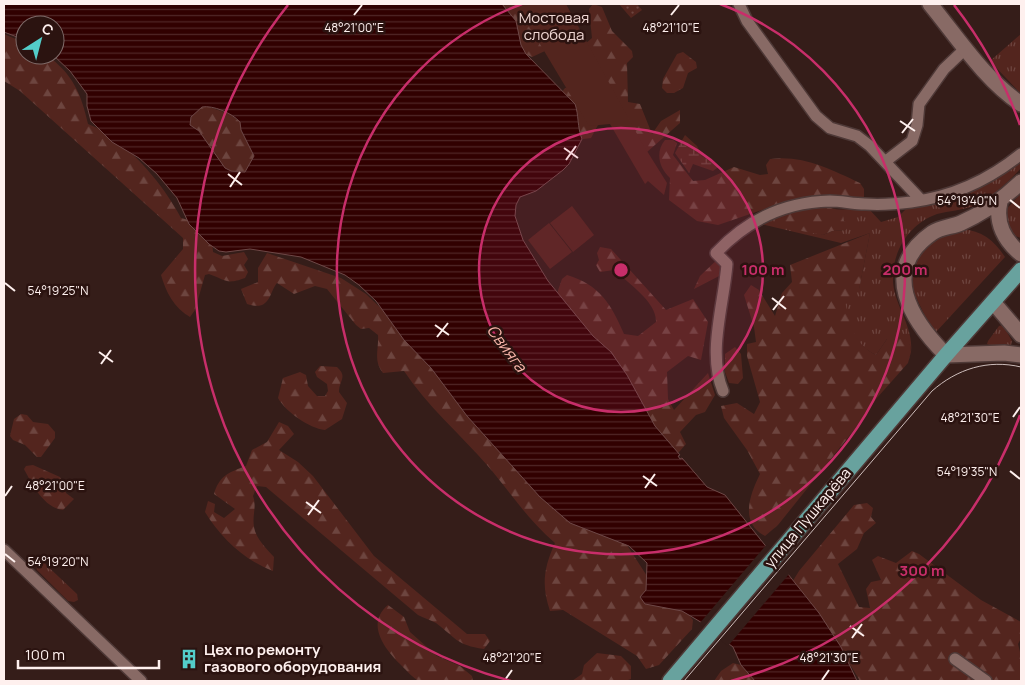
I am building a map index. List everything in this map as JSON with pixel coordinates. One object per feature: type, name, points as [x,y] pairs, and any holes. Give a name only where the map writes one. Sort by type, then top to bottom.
[{"type":"main road","name":"улица Пушкарёва","points":[[670,681],[946,355],[1021,270]]},
{"type":"street","points":[[739,4],[747,21],[816,116],[830,128],[858,136],[886,161],[922,200]]},
{"type":"street","points":[[930,4],[1007,94],[1021,104]]},
{"type":"street","points":[[886,161],[912,141],[917,125],[919,104],[944,69],[966,48]]},
{"type":"street","points":[[723,391],[719,381],[717,348],[726,264],[716,253],[731,237],[759,218],[788,208],[830,201],[866,204],[922,200],[946,194],[974,184],[1000,171],[1021,154]]},
{"type":"street","points":[[1021,182],[1000,202],[960,224],[934,231],[921,242],[909,259],[904,284],[910,307],[925,334],[946,355],[1004,353],[1021,355]]},
{"type":"street","points":[[1000,202],[998,220],[1008,240],[1021,254]]},
{"type":"street","points":[[993,302],[1021,335]]},
{"type":"street","points":[[4,550],[141,681]]},
{"type":"street","points":[[955,659],[986,681]]},
{"type":"green space","points":[[494,4],[528,4],[545,51],[532,57],[522,53]]},
{"type":"green space","name":"Мостовая слобода","points":[[516,4],[566,4],[642,143],[667,183],[664,195],[648,181],[645,184],[610,124],[589,126]]},
{"type":"green space","points":[[593,4],[602,7],[612,31],[632,51],[633,57],[627,63],[628,102],[640,104],[652,134],[661,121],[680,110],[680,123],[639,159],[585,44],[592,38],[589,9]]},
{"type":"green space","points":[[619,4],[637,4],[642,10],[631,18]]},
{"type":"green space","points":[[4,34],[15,39],[15,65],[59,65],[75,85],[88,124],[113,137],[135,156],[160,186],[181,218],[203,224],[212,239],[213,252],[222,256],[244,252],[248,259],[244,265],[248,272],[245,278],[230,281],[209,274],[205,275],[195,310],[190,317],[179,309],[168,293],[161,275],[183,249],[183,238],[20,91],[4,81]]},
{"type":"green space","points":[[1021,34],[1021,94],[990,61]]},
{"type":"green space","points":[[683,52],[696,62],[697,68],[688,73],[683,88],[674,93],[667,93],[662,88],[663,79],[677,54]]},
{"type":"green space","points":[[570,87],[598,125],[591,138],[583,139],[579,134],[578,122],[561,93],[565,88]]},
{"type":"green space","points":[[206,106],[230,114],[240,122],[241,130],[254,156],[245,172],[231,171],[225,168],[199,131],[190,125],[191,118],[195,112]]},
{"type":"green space","points":[[685,135],[697,146],[702,156],[718,165],[717,168],[713,171],[693,164],[689,173],[675,153]]},
{"type":"green space","points":[[665,140],[673,140],[677,143],[673,155],[693,181],[705,180],[734,167],[760,175],[768,174],[766,165],[770,159],[794,159],[816,164],[860,183],[864,189],[864,197],[856,199],[845,196],[822,197],[785,202],[718,225],[697,221],[669,200],[670,178],[663,170],[659,155]]},
{"type":"green space","points":[[1021,160],[1021,168],[987,199],[965,209],[937,214],[928,218],[912,230],[901,246],[894,265],[893,285],[909,332],[911,352],[910,345],[887,339],[876,355],[862,345],[850,326],[844,301],[859,289],[870,233],[841,243],[761,224],[779,215],[823,235],[832,231],[846,230],[844,220],[831,208],[840,210],[868,208],[881,222],[898,217],[907,208],[1002,175]]},
{"type":"green space","points":[[1021,193],[1021,238],[1009,234],[1005,211]]},
{"type":"green space","points":[[572,206],[594,235],[573,252],[550,223]]},
{"type":"green space","points":[[810,207],[831,208],[843,215],[844,221],[849,224],[846,230],[832,231],[823,235],[781,227],[778,224],[779,215]]},
{"type":"green space","points":[[549,223],[572,252],[550,269],[528,240]]},
{"type":"green space","points":[[962,229],[987,237],[1005,257],[936,332],[925,316],[913,291],[912,269],[928,241]]},
{"type":"green space","points":[[870,233],[859,290],[845,301],[849,318],[857,339],[876,355],[887,339],[896,335],[910,345],[911,352],[908,363],[876,399],[858,425],[778,525],[765,536],[752,524],[749,516],[750,499],[760,474],[747,450],[724,418],[721,406],[737,403],[754,414],[760,402],[747,356],[747,344],[756,342],[754,327],[744,295],[751,285],[759,290],[775,316],[782,293],[792,282],[790,265]]},
{"type":"green space","points":[[600,247],[611,249],[666,310],[693,299],[708,322],[701,360],[688,356],[667,372],[668,399],[674,410],[708,373],[715,395],[705,412],[696,415],[680,432],[686,444],[672,460],[555,299],[562,279],[567,275],[588,284],[603,297],[624,334],[638,336],[656,322],[652,307],[634,287],[614,270],[600,272],[596,265],[599,260],[597,253]]},
{"type":"green space","points":[[267,253],[341,278],[366,294],[625,542],[667,607],[685,610],[693,620],[692,629],[659,665],[646,669],[637,656],[563,610],[550,611],[545,593],[545,576],[548,560],[555,543],[536,525],[487,465],[433,408],[404,371],[383,373],[377,359],[378,335],[369,328],[361,329],[356,325],[327,289],[315,286],[294,294],[277,283],[265,303],[255,306],[247,304],[241,289],[258,282],[258,268]]},
{"type":"green space","points":[[722,255],[721,275],[694,289],[700,276]]},
{"type":"green space","points":[[1003,325],[1012,341],[1011,345],[994,347],[987,344],[999,326]]},
{"type":"green space","points":[[735,347],[741,354],[743,378],[738,384],[729,383],[725,372],[725,354]]},
{"type":"green space","points":[[320,366],[337,367],[340,370],[342,376],[339,392],[347,403],[342,419],[325,430],[312,426],[298,418],[286,409],[278,398],[283,378],[300,372],[306,375],[308,386],[317,396],[325,396],[328,391],[327,384],[317,377],[315,372]]},
{"type":"green space","points":[[21,414],[27,415],[33,422],[48,424],[55,432],[55,438],[41,457],[37,457],[25,445],[13,440],[10,436],[14,419]]},
{"type":"green space","points":[[279,422],[288,426],[294,434],[279,450],[298,462],[313,476],[374,556],[467,634],[485,634],[490,641],[484,649],[462,643],[436,623],[418,615],[266,487],[257,486],[253,496],[255,504],[254,523],[259,540],[274,557],[273,571],[252,561],[218,531],[205,512],[208,501],[215,504],[214,512],[224,518],[235,509],[214,494],[216,488],[225,476],[246,466],[252,450],[267,442]]},
{"type":"green space","points":[[33,465],[60,477],[66,493],[74,499],[63,510],[50,505],[35,488],[24,469],[26,466]]},
{"type":"green space","points":[[867,503],[873,508],[871,517],[876,523],[864,533],[857,549],[838,564],[859,607],[870,608],[866,589],[871,582],[881,580],[872,560],[878,556],[896,563],[912,551],[919,554],[981,600],[1021,622],[1021,638],[1018,644],[1021,656],[1021,681],[860,681],[832,634],[791,584],[799,571],[854,505]]},
{"type":"green space","points":[[41,560],[77,594],[78,600],[74,602],[68,601],[37,570],[36,564]]},
{"type":"green space","points":[[388,605],[404,617],[410,632],[437,656],[460,666],[472,676],[473,681],[423,682],[412,676],[389,652],[380,637],[378,620],[381,612]]},
{"type":"green space","points":[[597,653],[621,656],[631,666],[631,679],[625,681],[572,681],[582,674],[584,665]]},
{"type":"green space","points":[[733,663],[741,665],[755,681],[714,681],[721,671]]},
{"type":"water","name":"Свияга","points":[[4,4],[502,4],[516,21],[521,45],[526,54],[575,104],[582,139],[569,164],[563,170],[536,191],[520,197],[516,205],[515,216],[523,240],[548,281],[593,336],[611,352],[627,375],[655,426],[680,455],[678,456],[680,459],[682,458],[707,487],[725,495],[819,613],[841,647],[857,681],[755,681],[741,665],[733,647],[699,621],[682,611],[645,604],[640,597],[646,590],[647,563],[629,546],[570,523],[540,497],[467,416],[431,368],[404,340],[376,301],[359,285],[345,275],[301,257],[250,249],[219,251],[189,224],[177,198],[157,174],[139,158],[112,142],[91,121],[87,106],[87,94],[64,65],[65,15],[15,15],[15,36],[4,32]],"holes":[[[202,107],[222,110],[240,122],[241,130],[254,156],[245,172],[231,171],[225,168],[199,131],[190,125],[191,117]]]},
{"type":"pier","points":[[767,544],[790,573],[728,646],[699,624]]},
{"type":"tram line","points":[[684,681],[932,391],[962,372],[985,365],[997,364],[1021,367]]},
{"type":"place","name":"Цех по ремонту газового оборудования","points":[[189,659]]}]
